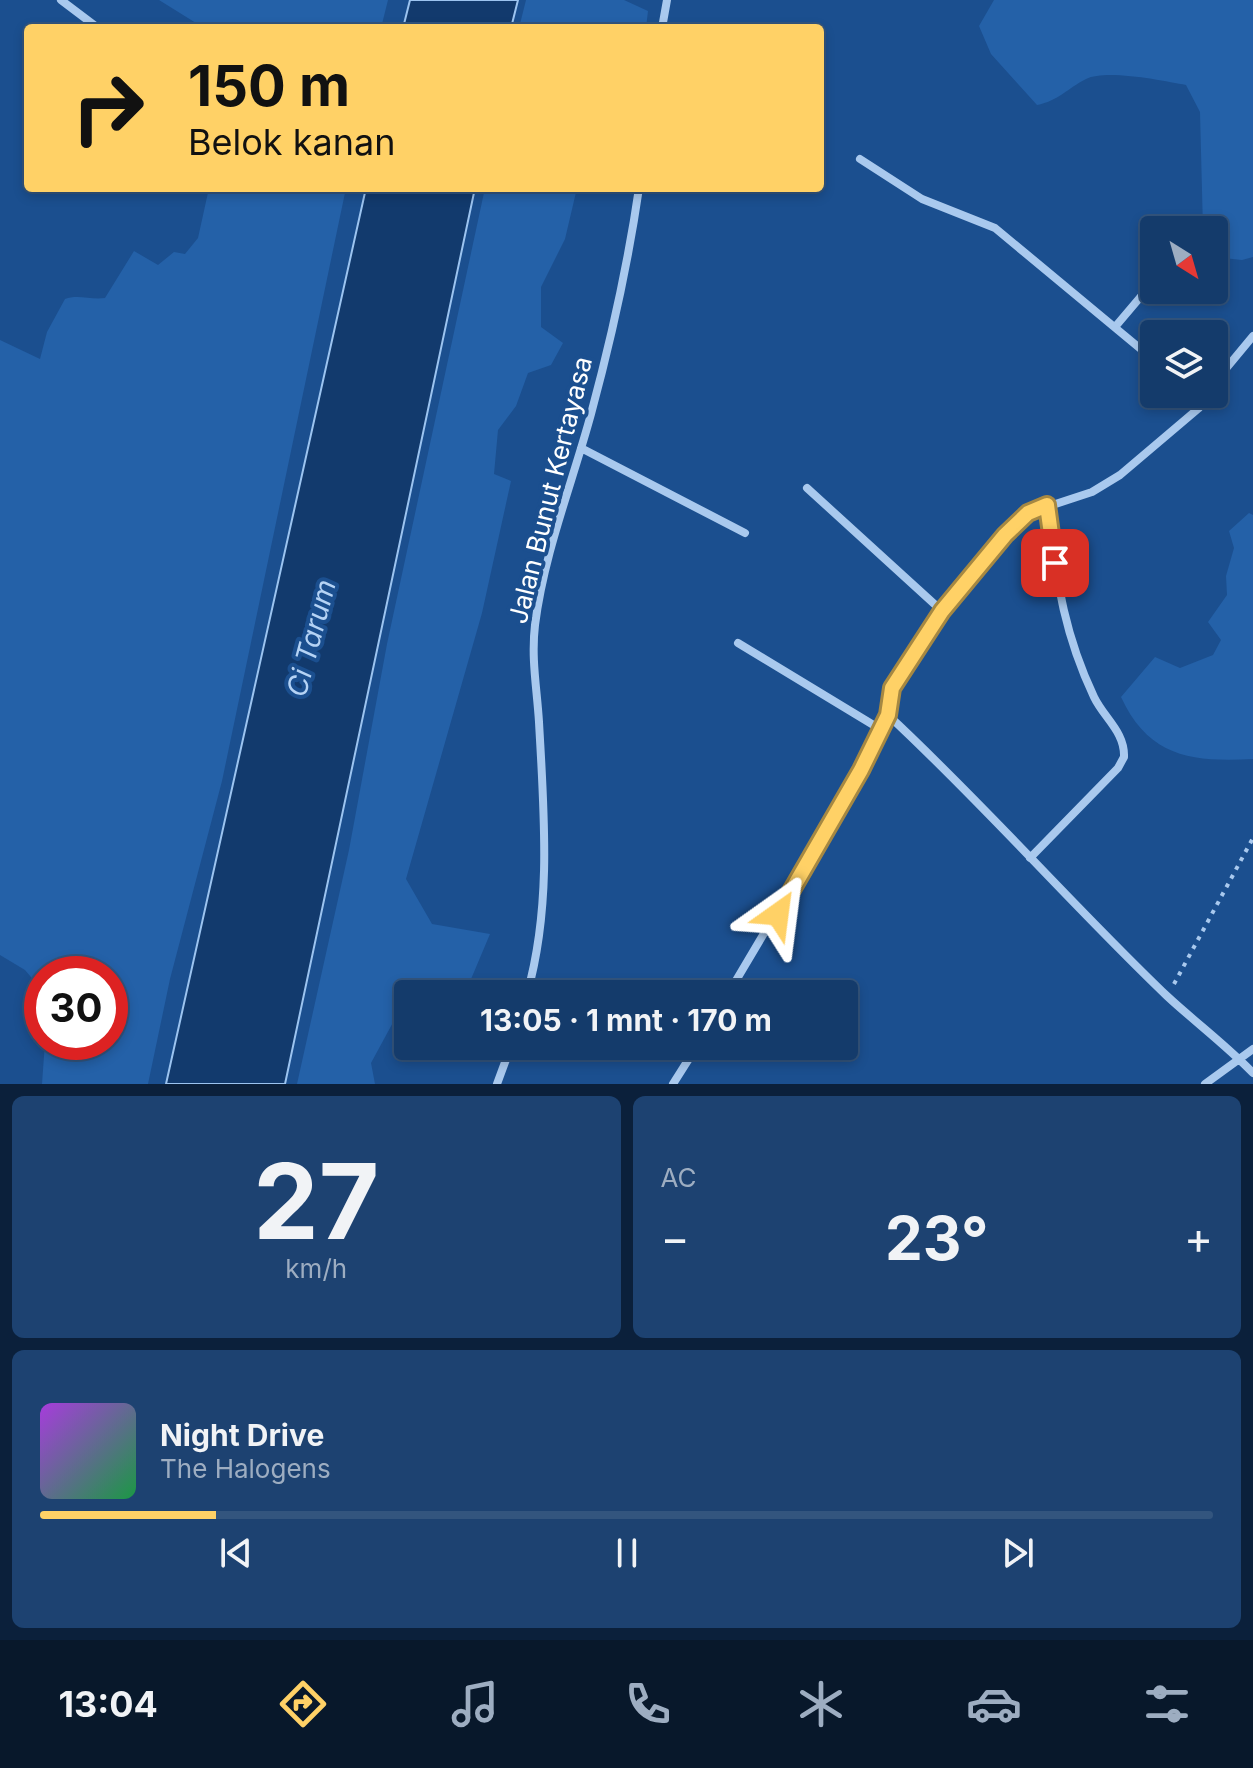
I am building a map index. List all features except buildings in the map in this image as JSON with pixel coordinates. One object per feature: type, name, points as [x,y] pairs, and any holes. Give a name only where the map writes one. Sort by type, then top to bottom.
[{"type":"street","points":[[61,0],[93,24]]},
{"type":"street","points":[[663,24],[667,0]]},
{"type":"street","points":[[860,159],[922,199],[995,228],[1140,348]]},
{"type":"street","name":"Jalan Bunut Kertayasa","points":[[530,980],[543,919],[543,797],[532,664],[535,623],[617,303],[638,192]]},
{"type":"street","points":[[1115,327],[1140,298]]},
{"type":"street","points":[[1228,366],[1253,336]]},
{"type":"street","points":[[737,980],[825,835],[888,715],[892,688],[942,611],[1005,535],[1028,513],[1092,492],[1120,475],[1199,408]]},
{"type":"street","points":[[581,448],[745,533]]},
{"type":"street","points":[[807,488],[942,611]]},
{"type":"street","points":[[1030,858],[1118,768],[1124,757],[1119,733],[1095,699],[1069,639],[1047,505]]},
{"type":"street","points":[[738,643],[880,729]]},
{"type":"street","points":[[888,715],[967,789],[1030,858],[1168,996],[1253,1073]]},
{"type":"street","points":[[1205,1084],[1253,1049]]},
{"type":"street","points":[[497,1084],[506,1060]]},
{"type":"street","points":[[673,1084],[688,1060]]},
{"type":"path","points":[[1168,996],[1253,838]]},
{"type":"shaded area","points":[[159,0],[388,0],[382,24],[198,24]]},
{"type":"shaded area","points":[[526,0],[624,0],[648,11],[646,24],[520,24]]},
{"type":"shaded area","points":[[994,0],[1253,0],[1253,257],[1228,258],[1228,216],[1203,216],[1200,112],[1186,85],[1135,77],[1095,76],[1051,101],[1037,105],[991,54],[979,26]]},
{"type":"shaded area","points":[[208,192],[345,192],[222,781],[170,979],[148,1084],[42,1084],[44,1060],[128,1060],[128,956],[24,956],[24,969],[0,955],[0,340],[40,359],[47,332],[65,299],[105,298],[134,251],[158,265],[174,252],[185,254],[198,238]]},
{"type":"shaded area","points":[[484,192],[576,192],[565,239],[541,287],[541,327],[563,343],[551,365],[528,373],[516,406],[498,430],[494,474],[511,481],[482,613],[406,879],[432,924],[490,934],[471,980],[394,980],[394,1021],[371,1063],[375,1084],[297,1084],[349,850],[387,644]]},
{"type":"shaded area","points":[[1249,513],[1253,515],[1253,759],[1192,757],[1159,744],[1145,733],[1121,697],[1155,657],[1180,668],[1213,655],[1221,640],[1208,622],[1227,595],[1226,576],[1234,548],[1229,531]]},
{"type":"water","points":[[410,0],[518,0],[512,24],[404,24]]},
{"type":"water","name":"Ci Tarum","points":[[365,192],[474,192],[285,1084],[166,1084]]},
{"type":"route","points":[[778,914],[861,770],[888,715],[892,688],[942,611],[974,570],[1028,513],[1047,505],[1055,563]]}]
